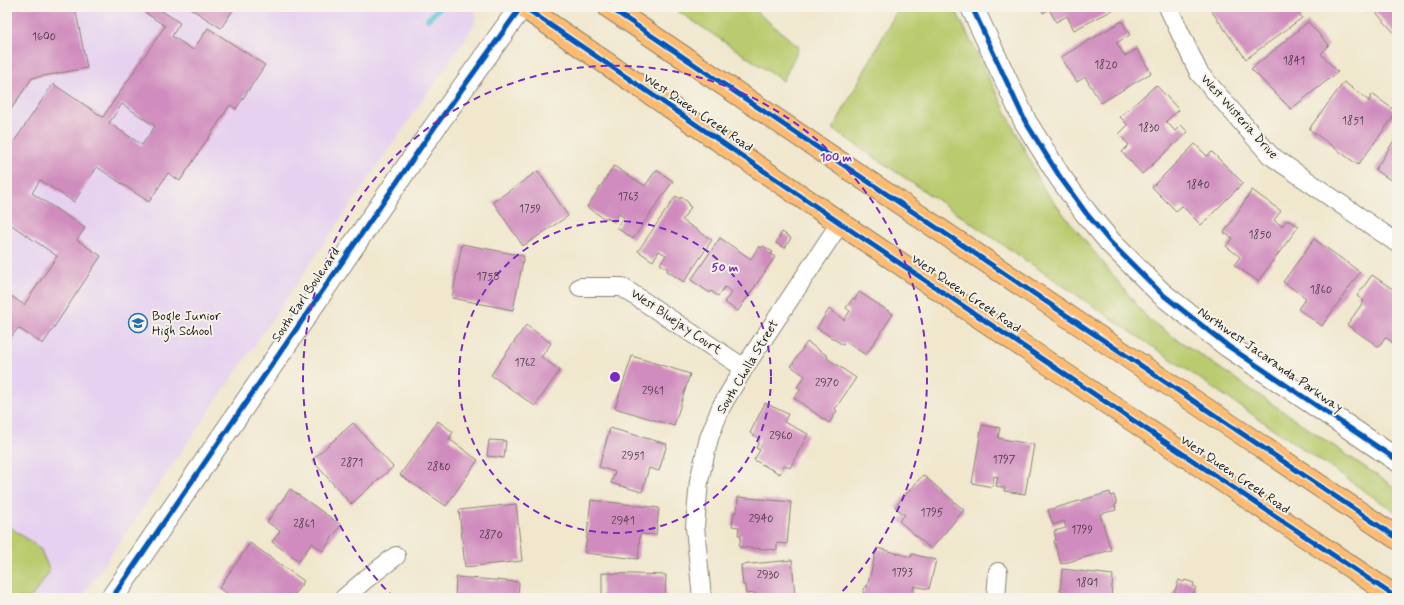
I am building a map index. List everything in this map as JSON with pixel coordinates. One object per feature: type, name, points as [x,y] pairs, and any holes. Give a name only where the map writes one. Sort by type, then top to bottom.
[{"type":"main road","name":"West Queen Creek Road","points":[[523,7],[840,223],[1397,598]]},
{"type":"main road","points":[[609,7],[1397,538]]},
{"type":"street","name":"South Earl Boulevard","points":[[112,598],[434,128],[523,7]]},
{"type":"street","name":"Northwest Jacaranda Parkway","points":[[972,7],[1025,120],[1060,177],[1110,242],[1162,294],[1216,338],[1397,460]]},
{"type":"street","name":"West Wisteria Drive","points":[[1168,7],[1200,73],[1270,155],[1397,243]]},
{"type":"street","name":"South Cholla Street","points":[[702,598],[695,527],[699,481],[708,438],[721,407],[744,368],[840,223]]},
{"type":"street","name":"West Bluejay Court","points":[[580,287],[622,286],[744,368]]},
{"type":"street","points":[[344,598],[396,556]]},
{"type":"street","points":[[996,598],[998,572]]},
{"type":"shaded area","name":"Bogle Junior High School","points":[[7,7],[474,7],[476,17],[473,27],[81,598],[7,598]]},
{"type":"green space","points":[[672,7],[751,7],[799,47],[783,81]]},
{"type":"green space","points":[[899,7],[954,7],[1045,191],[1149,320],[1397,489],[1397,513],[833,129]]},
{"type":"green space","points":[[7,525],[40,548],[50,571],[31,598],[7,598]]},
{"type":"building","points":[[7,7],[75,7],[87,68],[32,78],[7,115]]},
{"type":"building","points":[[137,7],[156,7],[180,23],[172,36],[193,50],[208,28],[265,65],[236,109],[230,105],[180,181],[168,173],[149,202],[97,167],[74,202],[40,180],[32,193],[85,228],[77,240],[101,256],[43,344],[18,328],[9,340],[7,338],[7,293],[24,305],[57,256],[7,222],[7,152],[53,84],[103,117],[165,26]],"holes":[[[122,104],[155,126],[142,145],[109,123]]]},
{"type":"building","points":[[188,7],[235,7],[221,28]]},
{"type":"building","points":[[1040,7],[1119,7],[1074,30],[1067,16],[1056,22],[1049,9],[1043,13]]},
{"type":"building","points":[[1213,7],[1294,7],[1302,18],[1246,59],[1210,9]]},
{"type":"building","points":[[1363,7],[1397,7],[1397,36],[1372,8],[1367,12]]},
{"type":"building","points":[[1122,21],[1130,35],[1116,43],[1125,56],[1137,49],[1151,73],[1101,103],[1085,77],[1077,82],[1061,57]]},
{"type":"building","points":[[1308,22],[1329,45],[1321,54],[1338,72],[1291,109],[1251,69]]},
{"type":"building","points":[[1344,82],[1369,101],[1372,94],[1397,112],[1358,165],[1309,129]]},
{"type":"building","points":[[1156,85],[1179,110],[1166,121],[1175,131],[1181,125],[1188,132],[1142,174],[1122,152],[1129,145],[1119,134],[1128,125],[1120,117]]},
{"type":"building","points":[[1397,136],[1397,184],[1375,170]]},
{"type":"building","points":[[1195,144],[1207,156],[1212,152],[1243,183],[1201,225],[1182,206],[1176,211],[1152,187]]},
{"type":"building","points":[[614,166],[645,186],[656,170],[673,181],[633,239],[617,228],[624,218],[619,214],[614,222],[606,217],[605,219],[587,207]]},
{"type":"building","points":[[538,171],[568,216],[523,246],[493,202]]},
{"type":"building","points":[[1252,190],[1281,211],[1274,220],[1282,226],[1287,220],[1299,226],[1258,281],[1234,265],[1240,257],[1226,246],[1233,238],[1224,233]]},
{"type":"building","points":[[676,196],[680,199],[681,197],[689,203],[688,205],[691,207],[682,220],[712,240],[684,282],[667,271],[668,269],[660,264],[666,255],[659,251],[653,261],[638,251]]},
{"type":"building","points":[[782,232],[791,238],[785,248],[776,243]]},
{"type":"building","points":[[720,238],[751,259],[759,246],[762,248],[763,246],[773,252],[771,254],[775,257],[738,311],[724,302],[732,292],[725,287],[718,296],[711,291],[710,293],[691,280]]},
{"type":"building","points":[[1314,239],[1360,272],[1322,326],[1298,309],[1306,298],[1283,282]]},
{"type":"building","points":[[462,244],[524,256],[513,310],[452,298]]},
{"type":"building","points":[[1372,275],[1397,292],[1396,345],[1385,337],[1379,347],[1347,325],[1364,301],[1357,296]]},
{"type":"building","points":[[859,292],[893,314],[866,355],[846,342],[843,345],[817,328],[829,309],[844,320],[850,311],[846,308],[853,298],[855,299]]},
{"type":"building","points":[[526,325],[551,343],[541,357],[560,370],[535,406],[491,375]]},
{"type":"building","points":[[807,342],[856,378],[835,409],[837,411],[829,423],[794,398],[801,389],[797,387],[805,376],[791,366]]},
{"type":"building","points":[[632,356],[690,374],[674,426],[615,408]]},
{"type":"building","points":[[765,403],[788,414],[784,422],[808,434],[790,468],[784,465],[780,474],[754,460],[760,450],[756,448],[760,439],[750,433]]},
{"type":"building","points":[[438,421],[453,432],[449,439],[478,460],[446,506],[400,475]]},
{"type":"building","points":[[353,423],[393,467],[351,504],[312,460]]},
{"type":"building","points":[[982,425],[1000,428],[998,438],[1034,445],[1025,494],[1004,491],[1005,488],[996,486],[998,477],[994,476],[992,487],[972,483]]},
{"type":"building","points":[[610,428],[667,444],[659,471],[649,468],[642,492],[611,483],[615,472],[599,467]]},
{"type":"building","points":[[489,440],[506,441],[504,458],[487,456]]},
{"type":"building","points":[[923,475],[964,510],[931,549],[899,521],[905,515],[895,507]]},
{"type":"building","points":[[290,489],[341,525],[323,551],[312,543],[299,561],[272,542],[280,531],[267,522]]},
{"type":"building","points":[[1110,492],[1111,496],[1114,495],[1117,504],[1115,505],[1116,510],[1100,514],[1111,550],[1061,564],[1054,541],[1056,540],[1054,531],[1066,528],[1064,521],[1053,525],[1048,510]]},
{"type":"building","points":[[738,497],[791,502],[787,544],[777,543],[777,550],[739,547],[741,535],[738,535],[739,527],[732,526],[734,512],[737,512]]},
{"type":"building","points":[[591,500],[659,508],[656,535],[640,534],[638,559],[585,553]]},
{"type":"building","points":[[516,504],[522,561],[465,567],[459,510]]},
{"type":"building","points":[[250,543],[304,581],[292,598],[234,598],[219,588]]},
{"type":"building","points":[[877,548],[911,557],[912,554],[936,560],[929,589],[914,586],[911,598],[862,598],[865,586],[867,587]]},
{"type":"building","points":[[792,560],[795,596],[811,595],[811,598],[756,598],[756,593],[746,594],[745,585],[743,585],[741,565]]},
{"type":"building","points":[[1062,569],[1113,575],[1111,598],[1062,598],[1063,591],[1060,591]]},
{"type":"building","points":[[602,573],[666,575],[665,598],[602,598]]},
{"type":"building","points":[[456,577],[519,582],[518,598],[455,598]]},
{"type":"building","points":[[1179,580],[1194,583],[1193,586],[1196,587],[1192,598],[1172,598]]},
{"type":"waterway","points":[[428,19],[440,7]]},
{"type":"cycle path","points":[[112,598],[434,128],[521,7]]},
{"type":"cycle path","points":[[524,7],[840,223],[1397,598]]},
{"type":"cycle path","points":[[609,7],[1397,538]]},
{"type":"cycle path","points":[[972,7],[1025,121],[1060,177],[1086,213],[1111,243],[1162,294],[1228,346],[1397,460]]},
{"type":"place","name":"Bogle Junior High School","points":[[138,323]]}]
